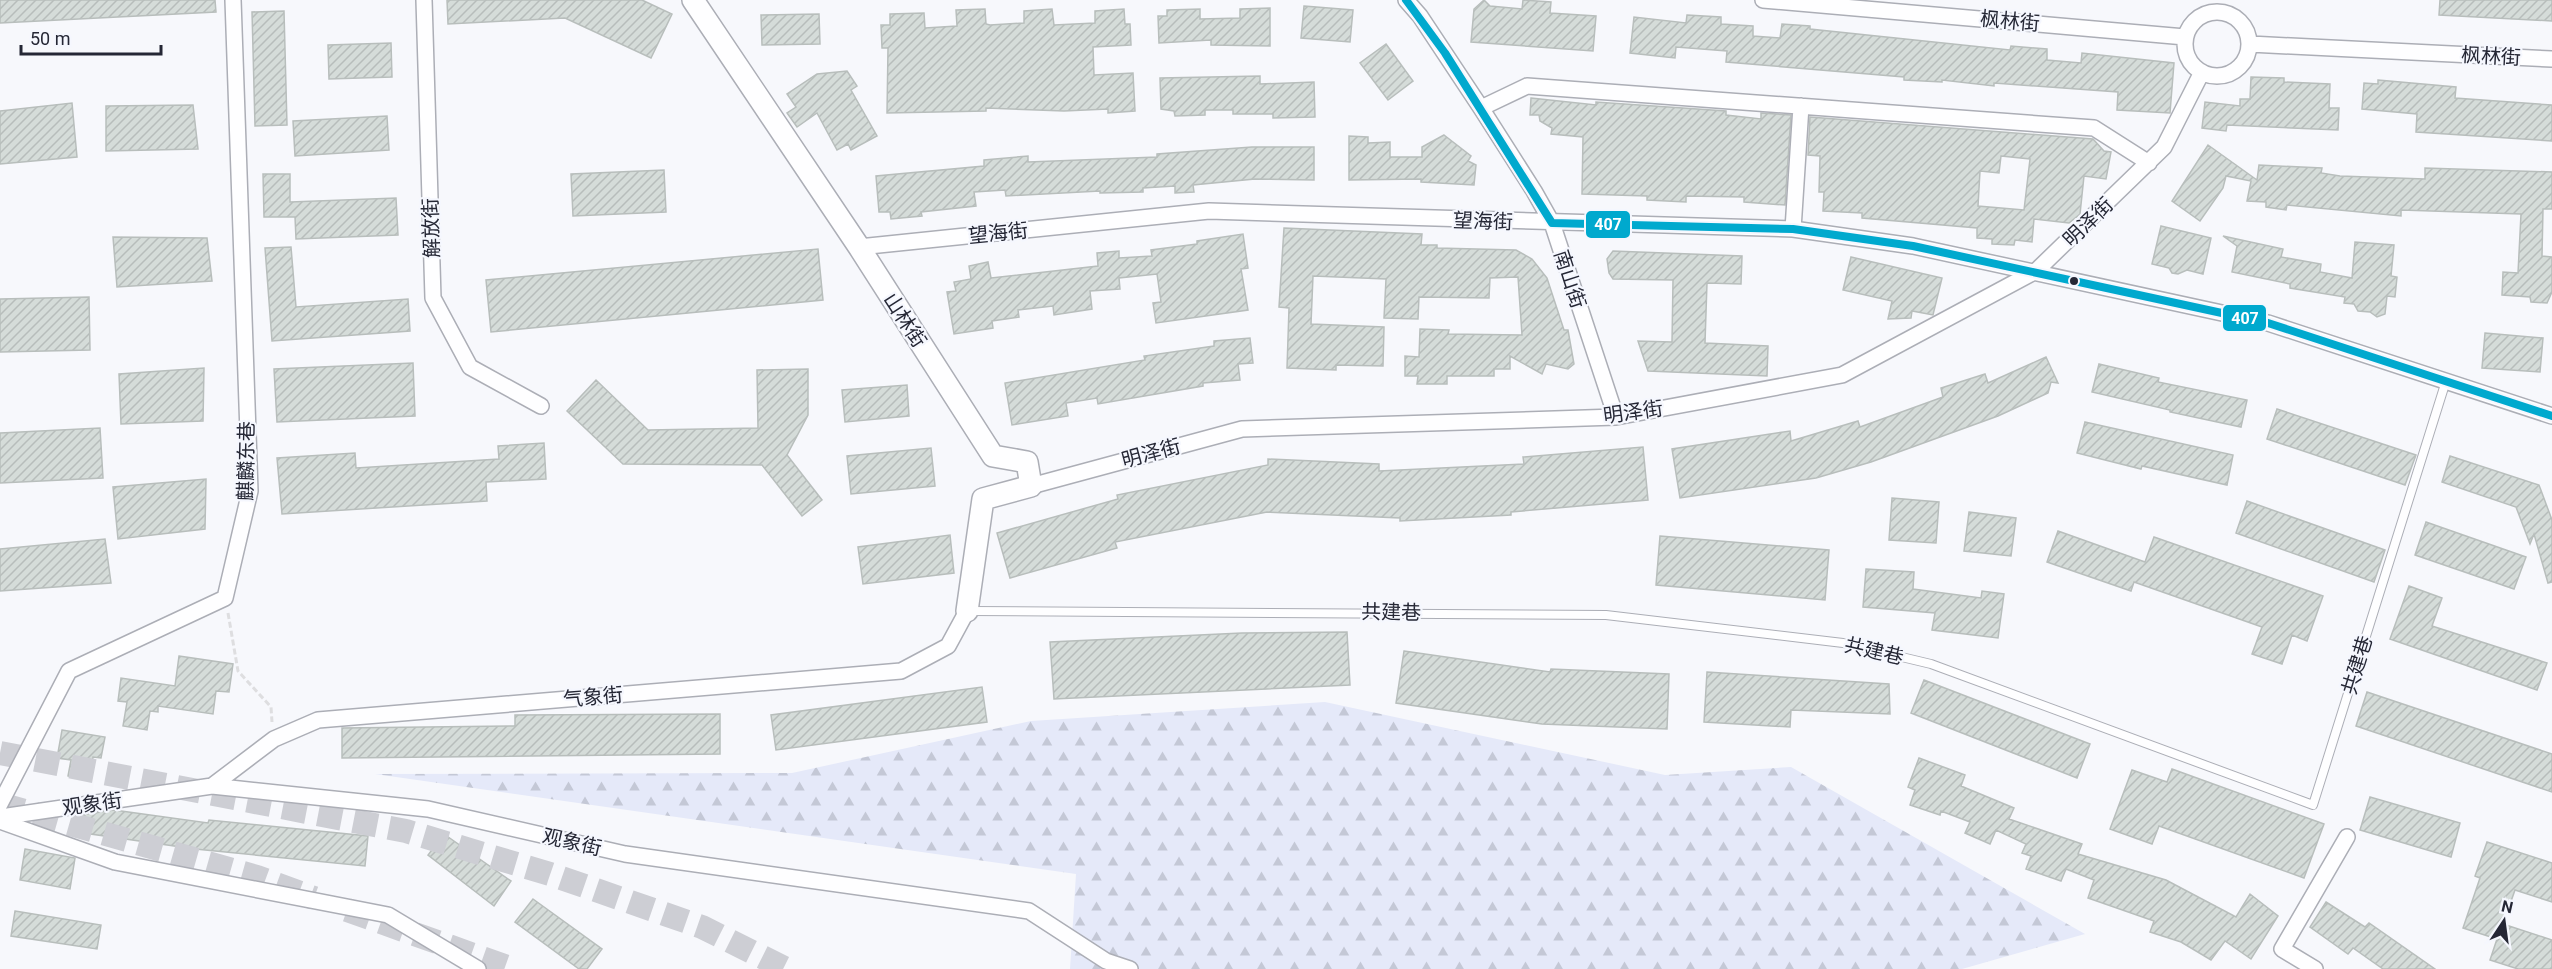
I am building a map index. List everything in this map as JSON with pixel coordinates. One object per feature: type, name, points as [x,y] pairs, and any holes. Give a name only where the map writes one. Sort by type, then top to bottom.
[{"type":"street","name":"麒麟东巷","points":[[225,598],[250,491],[233,0]]},
{"type":"street","name":"解放街","points":[[424,0],[433,298],[470,367],[541,406]]},
{"type":"street","name":"山林街","points":[[693,0],[859,247],[993,456],[1027,462],[1031,486]]},
{"type":"street","name":"南山街","points":[[1406,0],[1420,16],[1481,108],[1552,223],[1616,417]]},
{"type":"street","name":"枫林街","points":[[1763,0],[2185,37]]},
{"type":"street","points":[[2217,6],[2233,15],[2245,27],[2250,44],[2246,60],[2234,72],[2218,76],[2202,72],[2191,63],[2185,51],[2185,37],[2191,24],[2217,6]]},
{"type":"street","name":"枫林街","points":[[2250,44],[2552,59]]},
{"type":"street","name":"明泽街","points":[[1031,486],[1242,429],[1616,417],[1842,375],[2036,271],[2164,147],[2202,72]]},
{"type":"street","points":[[1481,108],[1527,86],[2094,128],[2150,163]]},
{"type":"street","points":[[1793,229],[1801,106]]},
{"type":"street","name":"望海街","points":[[859,247],[1209,212],[1793,229],[1913,246],[2268,323],[2552,416]]},
{"type":"street","points":[[967,611],[983,499],[1031,486]]},
{"type":"street","points":[[0,804],[69,671],[225,598]]},
{"type":"street","name":"气象街","points":[[212,786],[274,739],[318,720],[901,671],[948,646],[967,611]]},
{"type":"street","name":"观象街","points":[[0,819],[212,786],[428,809],[625,854],[1029,911],[1106,961],[1130,969]]},
{"type":"street","name":"观象街","points":[[0,819],[114,862],[388,915],[478,969]]},
{"type":"street","points":[[2314,969],[2282,949],[2347,837]]},
{"type":"lane","name":"共建巷","points":[[967,611],[1360,611],[1606,615],[1843,643],[1931,664],[2313,805],[2446,381]]},
{"type":"path","points":[[225,598],[238,671],[271,707],[274,739]]},
{"type":"green space","points":[[1325,702],[1665,775],[1791,767],[2085,934],[1962,969],[1070,969],[1076,874],[375,774],[792,773],[1031,721]]},
{"type":"building","points":[[0,0],[215,0],[216,12],[0,23]]},
{"type":"building","points":[[447,0],[642,0],[672,14],[651,58],[565,18],[448,24]]},
{"type":"building","points":[[1484,0],[1490,6],[1522,9],[1523,0],[1551,2],[1550,13],[1596,16],[1593,51],[1471,42],[1474,9]]},
{"type":"building","points":[[2440,0],[2552,0],[2552,21],[2439,15]]},
{"type":"building","points":[[1304,6],[1353,10],[1350,42],[1301,38]]},
{"type":"building","points":[[1270,8],[1270,46],[1211,45],[1211,40],[1159,43],[1158,16],[1167,16],[1167,10],[1200,9],[1200,19],[1240,18],[1240,9]]},
{"type":"building","points":[[985,9],[986,24],[990,25],[1024,23],[1024,11],[1052,9],[1054,25],[1095,23],[1095,11],[1124,9],[1125,24],[1130,24],[1131,45],[1093,47],[1094,75],[1133,73],[1135,111],[1108,113],[1108,109],[1064,111],[986,108],[986,111],[887,113],[888,48],[882,48],[881,25],[890,25],[890,14],[924,13],[925,28],[957,26],[956,10]]},
{"type":"building","points":[[284,11],[287,125],[255,126],[252,12]]},
{"type":"building","points":[[819,14],[820,44],[762,45],[761,15]]},
{"type":"building","points":[[1687,15],[1721,17],[1721,24],[1753,26],[1753,36],[1780,38],[1782,24],[2010,50],[2011,46],[2047,49],[2047,60],[2081,63],[2082,53],[2174,63],[2170,113],[2117,110],[2118,92],[1994,83],[1994,86],[1942,80],[1942,82],[1904,80],[1904,77],[1726,62],[1727,51],[1676,47],[1675,58],[1630,53],[1634,17],[1686,23]]},
{"type":"building","points":[[391,43],[392,77],[329,79],[328,45]]},
{"type":"building","points":[[1386,44],[1413,81],[1388,100],[1360,63]]},
{"type":"building","points":[[847,71],[857,86],[851,90],[877,136],[851,150],[848,144],[837,150],[817,113],[797,127],[787,113],[796,107],[787,94],[817,74]]},
{"type":"building","points":[[1260,76],[1260,84],[1314,82],[1315,117],[1273,118],[1273,114],[1233,114],[1233,110],[1205,110],[1205,115],[1175,116],[1174,111],[1161,109],[1160,78]]},
{"type":"building","points":[[2251,77],[2284,78],[2284,82],[2330,84],[2329,108],[2339,108],[2338,130],[2227,125],[2226,131],[2202,128],[2205,102],[2240,106],[2240,99],[2250,99]]},
{"type":"building","points":[[2378,80],[2456,87],[2455,98],[2552,105],[2552,141],[2416,132],[2417,114],[2362,109],[2364,83],[2378,84]]},
{"type":"building","points":[[1531,98],[1596,105],[1596,102],[1726,111],[1726,115],[1761,119],[1761,113],[1791,115],[1785,205],[1744,202],[1744,197],[1686,196],[1686,202],[1647,200],[1647,196],[1582,194],[1583,137],[1551,134],[1552,128],[1540,121],[1539,115],[1530,115]]},
{"type":"building","points":[[72,103],[77,157],[0,164],[0,111]]},
{"type":"building","points":[[193,105],[198,149],[106,151],[106,106]]},
{"type":"building","points":[[387,116],[389,150],[295,156],[293,121]]},
{"type":"building","points":[[1810,117],[2093,139],[2104,151],[2111,152],[2106,179],[2084,176],[2080,214],[2069,223],[2034,219],[2032,242],[2015,240],[2014,245],[1992,244],[1992,239],[1977,238],[1977,228],[1862,218],[1862,213],[1823,211],[1824,192],[1819,192],[1820,156],[1808,155]],"holes":[[[2001,156],[2030,159],[2024,210],[1978,206],[1980,171],[1999,173]]]},
{"type":"building","points":[[1444,135],[1471,156],[1468,161],[1476,165],[1474,185],[1421,182],[1421,179],[1349,180],[1349,136],[1368,137],[1368,143],[1390,142],[1390,157],[1422,157],[1422,147]]},
{"type":"building","points":[[2208,145],[2257,180],[2259,165],[2322,168],[2321,173],[2340,176],[2425,179],[2425,168],[2552,172],[2552,209],[2543,209],[2542,256],[2552,257],[2552,292],[2547,303],[2531,302],[2530,297],[2502,295],[2503,272],[2518,273],[2521,214],[2401,210],[2401,216],[2287,205],[2286,210],[2266,207],[2266,202],[2247,201],[2251,181],[2226,176],[2223,188],[2200,221],[2172,201]]},
{"type":"building","points":[[1252,147],[1314,147],[1314,180],[1255,179],[1193,185],[1194,192],[1175,193],[1175,186],[1143,188],[1143,192],[1100,193],[1100,191],[1006,196],[1005,190],[974,192],[976,206],[921,212],[922,216],[891,219],[890,212],[879,212],[876,176],[984,166],[984,160],[1028,156],[1028,162],[1157,157],[1157,154]]},
{"type":"building","points":[[664,170],[666,212],[573,216],[571,174]]},
{"type":"building","points":[[263,174],[290,174],[290,202],[396,198],[398,235],[296,239],[295,217],[264,217]]},
{"type":"building","points":[[2161,226],[2211,238],[2203,274],[2187,270],[2178,274],[2172,273],[2169,268],[2152,264]]},
{"type":"building","points":[[1284,228],[1422,234],[1421,245],[1437,245],[1437,248],[1516,250],[1532,259],[1547,278],[1564,330],[1568,330],[1574,364],[1568,369],[1546,364],[1542,374],[1510,356],[1510,369],[1494,369],[1494,376],[1447,376],[1447,384],[1417,384],[1418,376],[1405,376],[1405,356],[1419,357],[1420,329],[1449,330],[1448,334],[1522,335],[1518,277],[1490,278],[1489,298],[1419,297],[1418,319],[1384,318],[1386,279],[1313,276],[1311,324],[1384,327],[1383,366],[1336,365],[1336,370],[1287,368],[1289,308],[1279,307]]},
{"type":"building","points":[[1243,234],[1248,268],[1241,269],[1248,310],[1156,323],[1153,303],[1161,302],[1157,274],[1119,278],[1120,289],[1090,291],[1092,309],[1054,315],[1053,306],[1018,310],[1019,317],[992,321],[993,328],[954,334],[947,292],[956,291],[954,282],[971,279],[969,266],[988,262],[991,278],[1098,266],[1097,253],[1119,251],[1119,258],[1152,256],[1151,250],[1197,244],[1197,241]]},
{"type":"building","points":[[2223,236],[2283,249],[2281,257],[2321,264],[2320,272],[2352,278],[2355,242],[2394,245],[2391,276],[2397,277],[2395,297],[2387,296],[2385,314],[2377,317],[2370,312],[2358,311],[2354,304],[2344,303],[2345,297],[2290,288],[2290,284],[2232,272],[2237,246]]},
{"type":"building","points":[[113,237],[207,238],[212,281],[117,287]]},
{"type":"building","points":[[291,247],[296,307],[408,299],[410,331],[272,341],[265,248]]},
{"type":"building","points":[[818,249],[823,300],[491,332],[486,280]]},
{"type":"building","points":[[1613,251],[1742,256],[1741,284],[1707,283],[1705,343],[1768,346],[1767,376],[1648,371],[1638,341],[1672,342],[1673,280],[1613,279],[1609,273],[1607,259]]},
{"type":"building","points":[[1851,257],[1942,278],[1933,315],[1912,311],[1911,318],[1888,319],[1892,301],[1843,290]]},
{"type":"building","points":[[89,297],[90,350],[0,352],[0,299]]},
{"type":"building","points":[[2485,333],[2543,338],[2540,372],[2482,368]]},
{"type":"building","points":[[1250,338],[1253,363],[1238,364],[1240,380],[1203,383],[1203,386],[1098,404],[1097,398],[1066,403],[1068,416],[1012,425],[1005,383],[1145,360],[1144,356],[1214,346],[1214,341]]},
{"type":"building","points":[[2046,357],[2058,383],[2051,382],[2048,393],[1998,416],[1871,462],[1816,478],[1680,498],[1672,449],[1790,431],[1791,441],[1858,421],[1860,427],[1943,397],[1941,388],[1985,374],[1988,383]]},
{"type":"building","points":[[413,363],[415,416],[277,422],[274,369]]},
{"type":"building","points":[[2099,364],[2159,378],[2158,382],[2247,400],[2241,427],[2092,392]]},
{"type":"building","points":[[204,368],[203,421],[121,424],[119,374]]},
{"type":"building","points":[[808,369],[808,415],[787,455],[822,500],[802,516],[762,465],[623,464],[567,411],[596,380],[648,430],[758,428],[757,370]]},
{"type":"building","points":[[907,385],[909,416],[845,422],[842,390]]},
{"type":"building","points":[[2277,409],[2416,455],[2405,485],[2267,439]]},
{"type":"building","points":[[2085,422],[2233,455],[2227,485],[2142,466],[2141,469],[2077,453]]},
{"type":"building","points":[[100,428],[103,478],[0,483],[0,433]]},
{"type":"building","points":[[544,443],[546,479],[486,482],[487,501],[282,514],[277,458],[355,453],[356,468],[499,459],[498,446]]},
{"type":"building","points":[[1643,447],[1648,500],[1511,512],[1511,515],[1400,521],[1400,518],[1267,512],[1115,542],[1117,548],[1010,578],[997,533],[1118,499],[1117,495],[1268,465],[1268,459],[1379,464],[1379,471],[1524,464],[1523,457]]},
{"type":"building","points":[[931,448],[935,486],[851,494],[847,456]]},
{"type":"building","points":[[2450,456],[2539,485],[2552,520],[2552,582],[2548,583],[2534,534],[2530,544],[2516,507],[2442,482]]},
{"type":"building","points":[[206,479],[205,529],[118,539],[113,487]]},
{"type":"building","points":[[1892,498],[1939,502],[1936,543],[1889,540]]},
{"type":"building","points":[[2247,501],[2385,550],[2374,582],[2236,533]]},
{"type":"building","points":[[1969,512],[2016,518],[2011,556],[1964,551]]},
{"type":"building","points":[[2426,522],[2526,557],[2514,589],[2415,555]]},
{"type":"building","points":[[2058,531],[2145,562],[2154,537],[2323,596],[2307,641],[2292,635],[2282,664],[2252,654],[2262,627],[2134,582],[2131,591],[2047,562]]},
{"type":"building","points":[[950,535],[954,573],[863,584],[858,547]]},
{"type":"building","points":[[1660,536],[1829,550],[1825,600],[1656,585]]},
{"type":"building","points":[[105,539],[111,583],[0,591],[0,549]]},
{"type":"building","points":[[1866,569],[1914,572],[1913,589],[1981,598],[1982,591],[2004,594],[1998,638],[1932,630],[1935,613],[1863,607]]},
{"type":"building","points":[[2409,586],[2442,598],[2432,626],[2547,663],[2537,690],[2390,639]]},
{"type":"building","points":[[1347,632],[1350,685],[1054,699],[1050,642],[1242,633]]},
{"type":"building","points":[[1404,651],[1550,672],[1551,669],[1669,674],[1667,729],[1542,724],[1396,703]]},
{"type":"building","points":[[179,656],[233,664],[229,692],[216,691],[213,714],[158,706],[158,712],[150,711],[147,730],[123,726],[127,702],[118,701],[121,678],[175,686]]},
{"type":"building","points":[[1707,672],[1889,684],[1890,714],[1791,710],[1790,727],[1704,722]]},
{"type":"building","points":[[1924,680],[2090,744],[2077,778],[1911,713]]},
{"type":"building","points":[[982,687],[987,722],[776,750],[771,715]]},
{"type":"building","points":[[2367,692],[2552,754],[2552,792],[2356,726]]},
{"type":"building","points":[[720,714],[720,754],[342,758],[342,728],[515,726],[515,715]]},
{"type":"building","points":[[62,730],[105,737],[101,758],[93,757],[89,780],[68,776],[71,760],[57,758]]},
{"type":"building","points":[[1919,758],[1965,775],[1961,786],[2014,808],[2009,819],[2082,844],[2078,854],[2166,880],[2236,917],[2250,894],[2278,916],[2251,959],[2225,941],[2211,960],[2181,942],[2150,932],[2154,921],[2088,898],[2094,880],[2066,869],[2061,881],[2026,869],[2031,856],[2022,853],[2026,844],[1996,830],[1990,844],[1965,833],[1970,822],[1941,811],[1940,815],[1910,805],[1915,790],[1908,787]]},
{"type":"building","points":[[2172,769],[2324,824],[2304,878],[2159,826],[2152,844],[2110,829],[2132,770],[2167,782]]},
{"type":"building","points":[[2370,797],[2460,823],[2451,857],[2360,830]]},
{"type":"building","points":[[114,810],[208,823],[209,820],[368,836],[365,866],[195,849],[77,832],[81,815]]},
{"type":"building","points":[[444,834],[511,881],[494,906],[428,855]]},
{"type":"building","points":[[2487,842],[2552,863],[2552,902],[2515,890],[2503,924],[2552,940],[2552,969],[2518,969],[2490,960],[2497,939],[2463,928],[2480,878],[2475,876]]},
{"type":"building","points":[[25,849],[75,858],[70,889],[20,880]]},
{"type":"building","points":[[533,899],[602,949],[587,969],[579,969],[515,922]]},
{"type":"building","points":[[2326,902],[2365,927],[2369,923],[2435,969],[2383,969],[2353,948],[2348,954],[2310,927]]},
{"type":"building","points":[[15,911],[101,925],[97,949],[11,936]]},
{"type":"tunnel","points":[[0,753],[406,831],[550,874],[702,927],[786,969]]},
{"type":"tunnel","points":[[0,804],[257,877],[314,898]]},
{"type":"tunnel","points":[[347,910],[513,969]]},
{"type":"transit line","name":"407","points":[[1406,0],[1445,53],[1552,223],[1793,229],[1913,246],[2268,323],[2552,416]]}]
